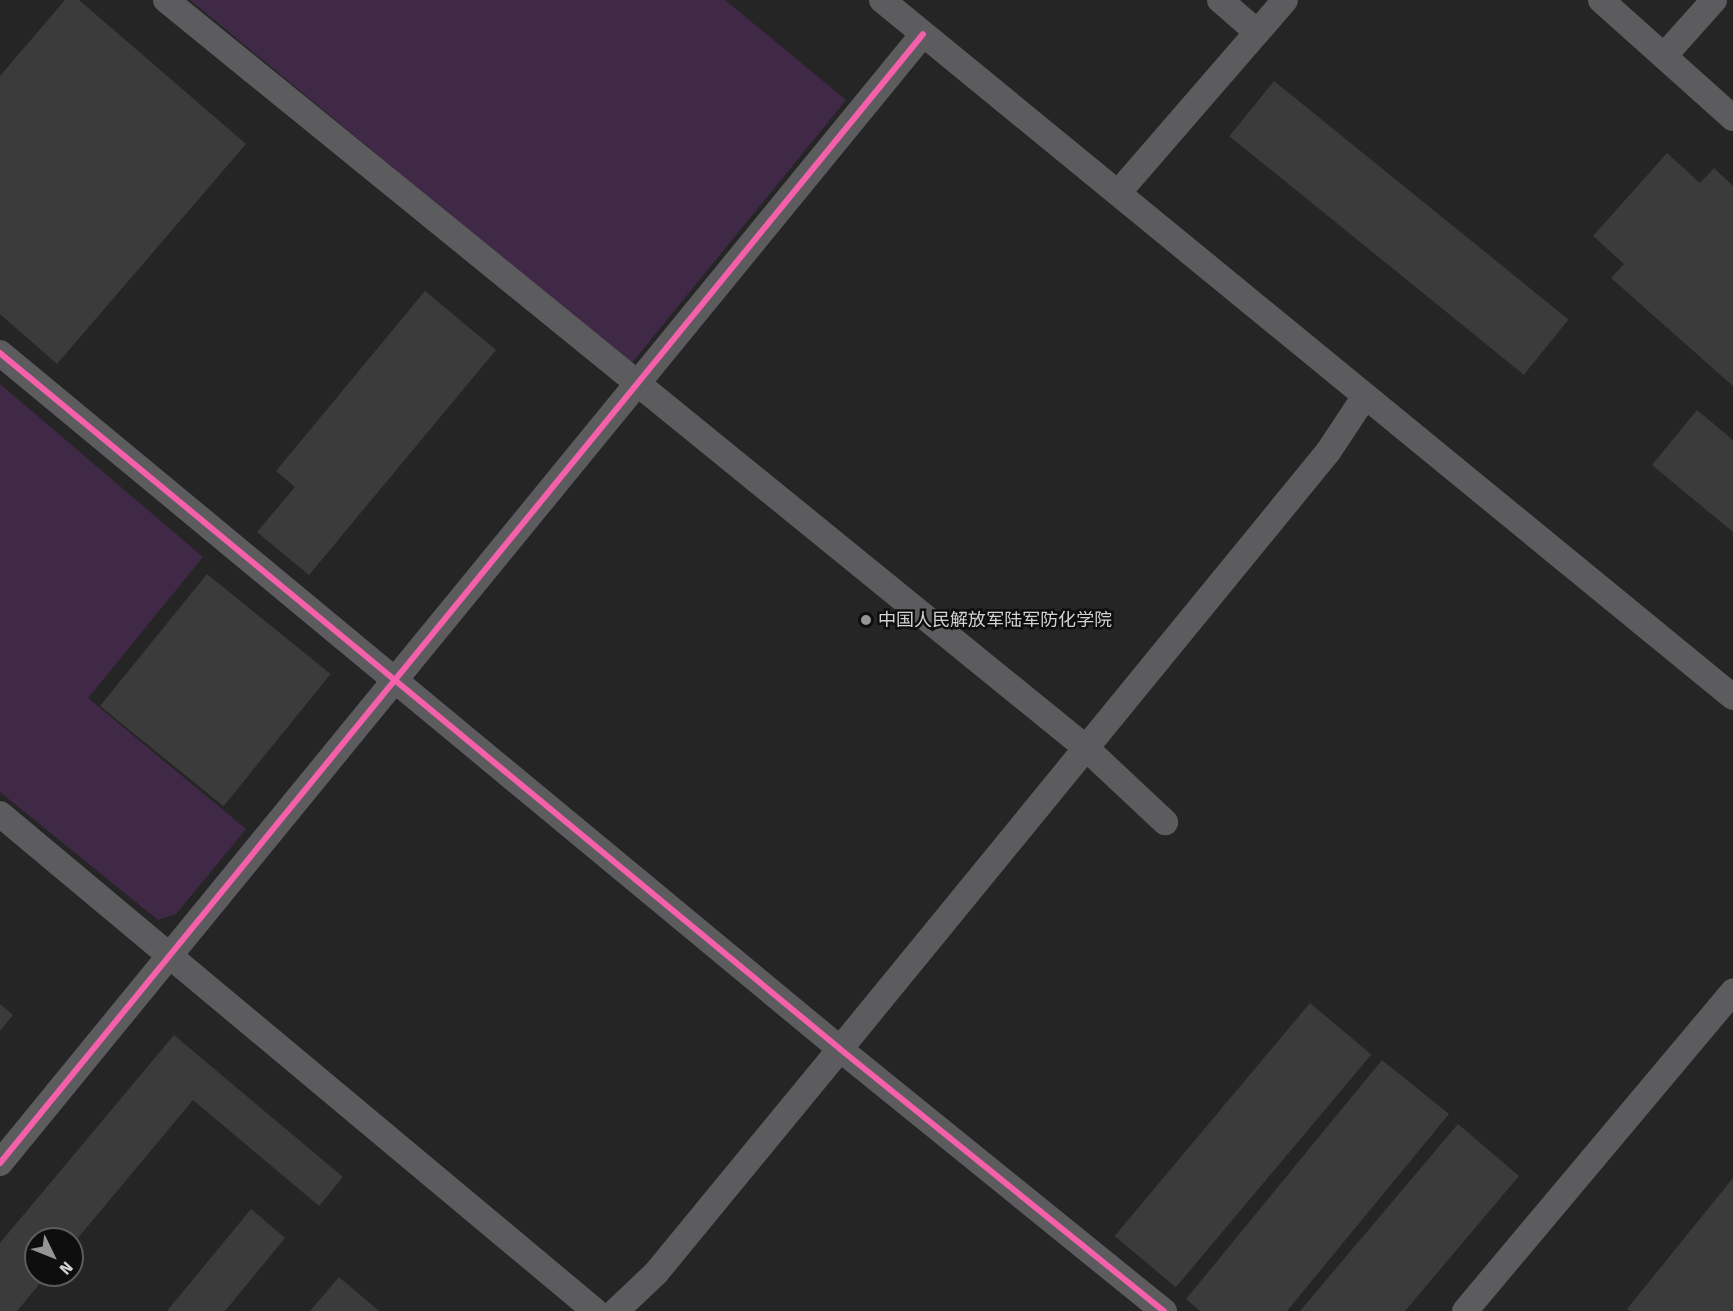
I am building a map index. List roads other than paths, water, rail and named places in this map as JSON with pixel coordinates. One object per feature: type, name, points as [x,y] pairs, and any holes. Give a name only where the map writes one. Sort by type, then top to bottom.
[{"type":"street","points":[[166,0],[641,383],[1085,747],[1165,822]]},
{"type":"street","points":[[882,0],[1733,698]]},
{"type":"street","points":[[1220,0],[1257,33]]},
{"type":"street","points":[[1118,194],[1285,0]]},
{"type":"street","points":[[1601,0],[1733,118]]},
{"type":"street","points":[[1664,56],[1714,0]]},
{"type":"street","points":[[0,1163],[169,954],[641,383],[923,34]]},
{"type":"street","points":[[0,353],[397,679],[840,1048],[1164,1311]]},
{"type":"street","points":[[616,1311],[656,1273],[1328,452],[1365,396]]},
{"type":"street","points":[[0,814],[595,1311]]},
{"type":"street","points":[[1465,1311],[1733,992]]},
{"type":"place","name":"中国人民解放军陆军防化学院","points":[[866,620]]}]
